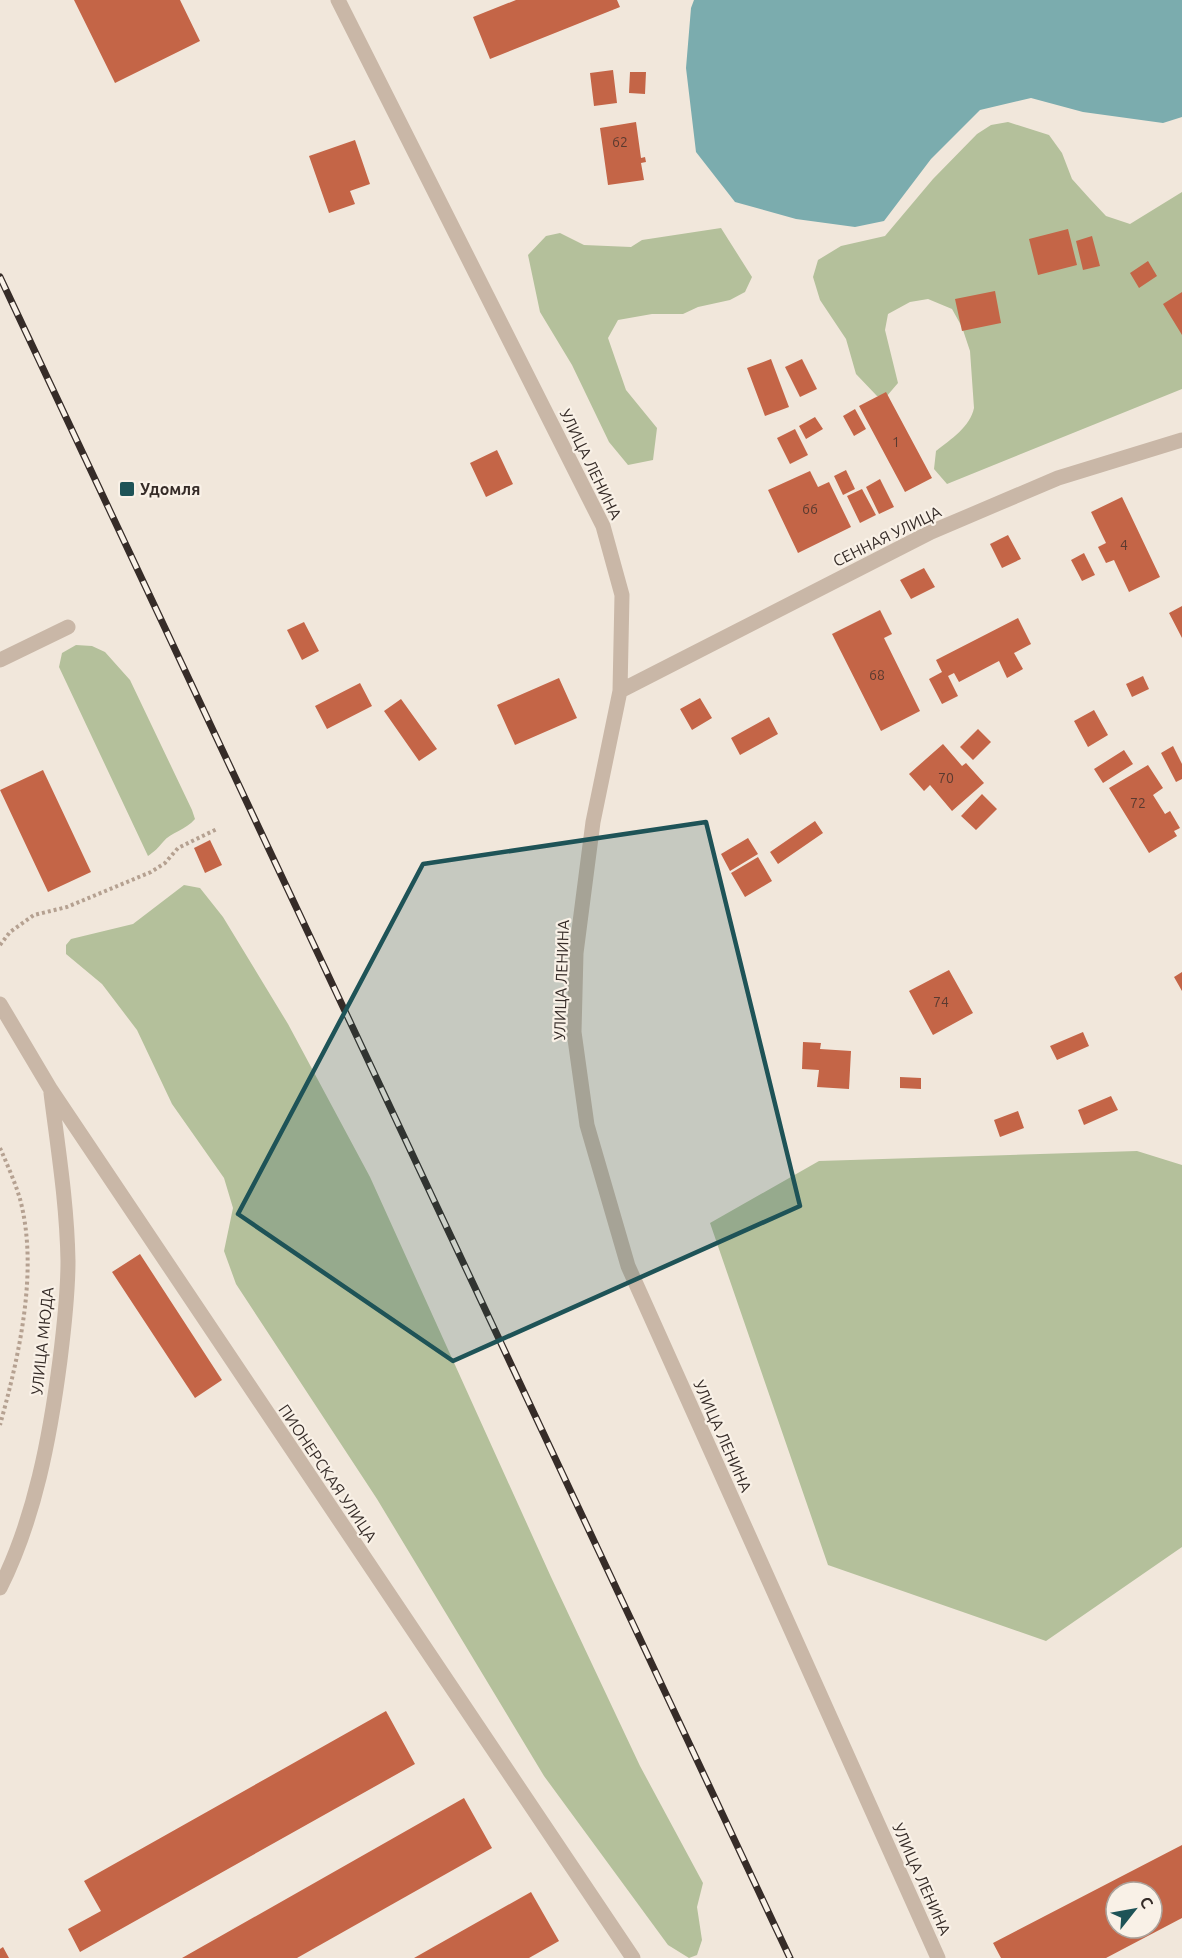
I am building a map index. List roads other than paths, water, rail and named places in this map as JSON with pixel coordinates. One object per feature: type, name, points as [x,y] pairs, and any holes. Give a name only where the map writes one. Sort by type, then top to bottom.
[{"type":"street","name":"УЛИЦА ЛЕНИНА","points":[[338,0],[603,526],[622,595],[620,691],[593,822],[576,953],[574,1032],[587,1125],[628,1266],[938,1958]]},
{"type":"street","name":"СЕННАЯ УЛИЦА","points":[[620,691],[931,532],[1058,478],[1182,440]]},
{"type":"street","points":[[0,660],[68,627]]},
{"type":"street","name":"ПИОНЕРСКАЯ УЛИЦА","points":[[0,1004],[51,1090],[633,1958]]},
{"type":"street","name":"УЛИЦА МЮДА","points":[[0,1588],[13,1562],[35,1493],[55,1400],[64,1328],[67,1240],[51,1090]]},
{"type":"water","points":[[694,0],[1182,0],[1182,117],[1163,123],[1083,112],[1031,98],[980,110],[931,159],[884,221],[855,227],[796,219],[735,202],[696,152],[686,68],[691,8]]},
{"type":"railway","points":[[0,277],[790,1958]]},
{"type":"place","name":"Удомля","points":[[127,489]]}]
